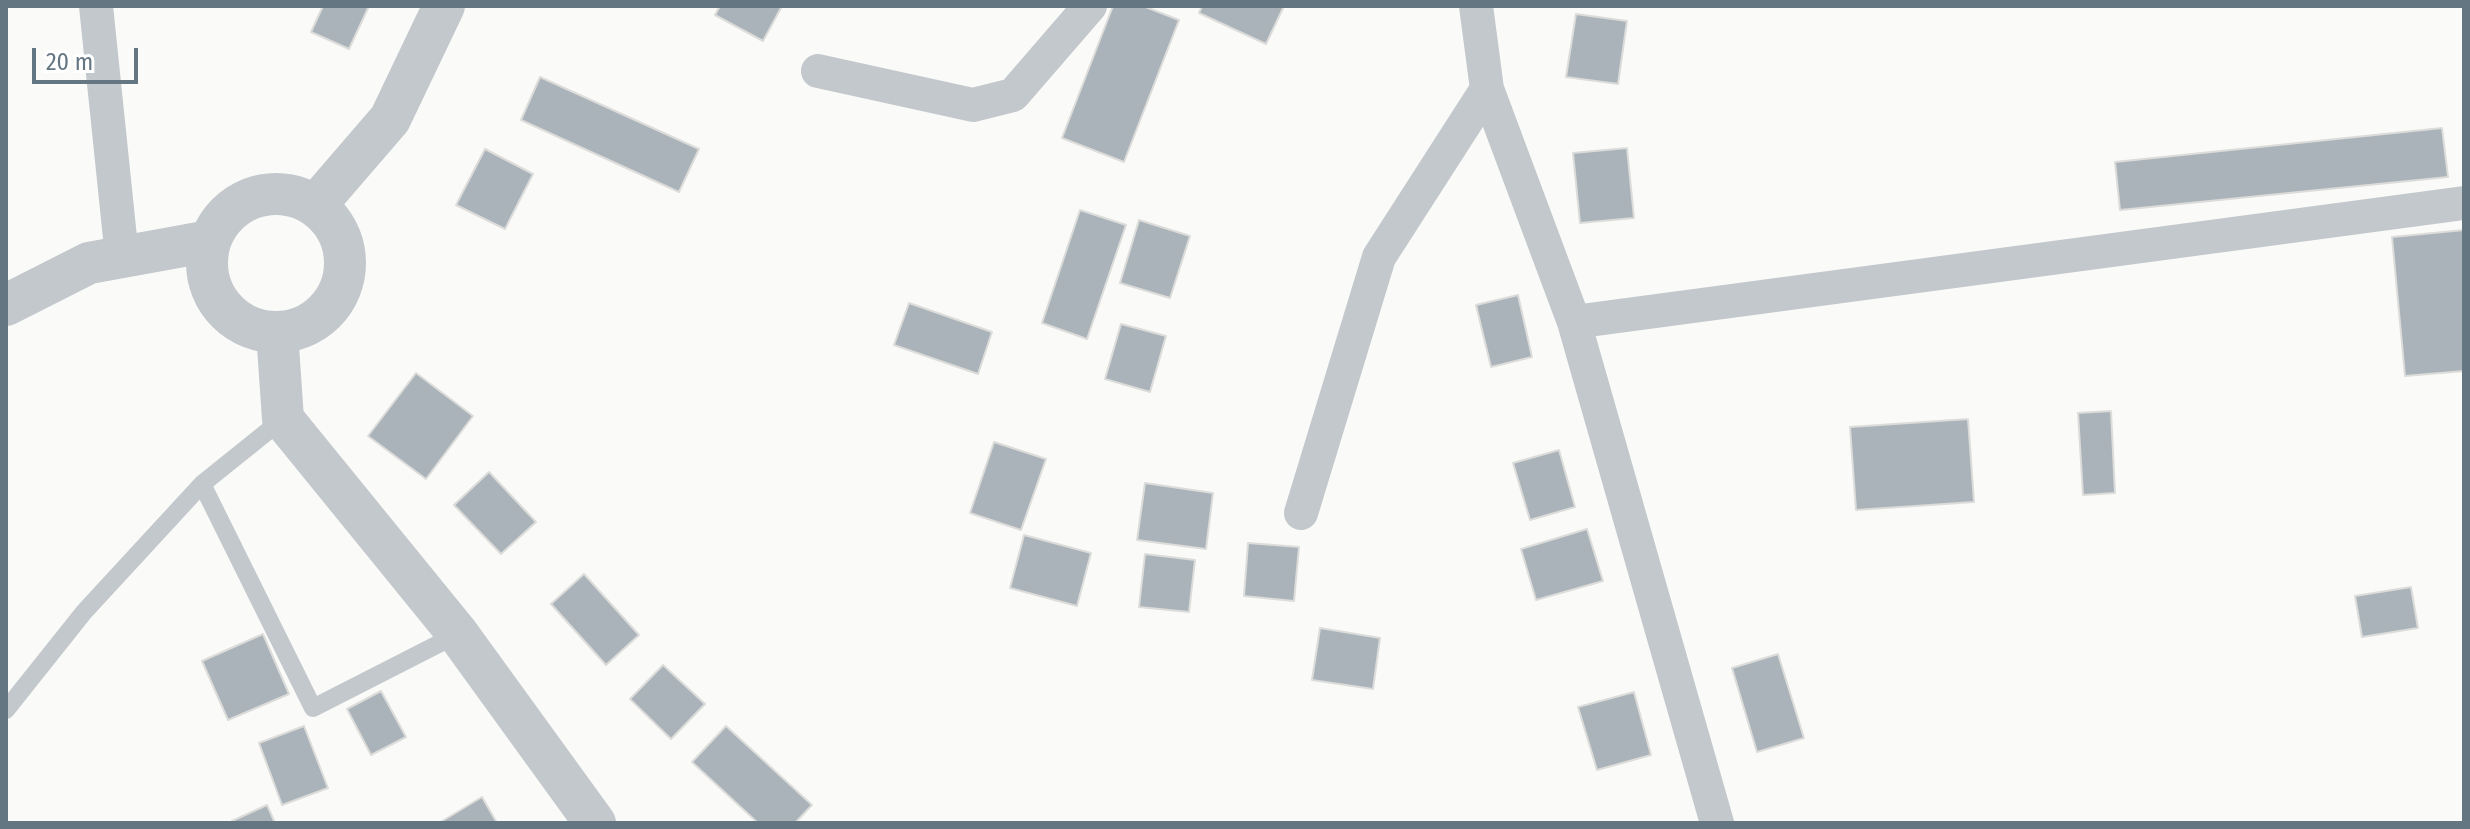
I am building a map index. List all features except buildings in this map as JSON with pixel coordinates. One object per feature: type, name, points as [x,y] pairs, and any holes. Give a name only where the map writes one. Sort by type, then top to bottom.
[{"type":"street","points":[[96,6],[122,257]]},
{"type":"street","points":[[315,206],[390,119],[444,6]]},
{"type":"street","points":[[818,71],[973,105],[1013,95],[1090,6]]},
{"type":"street","points":[[1476,6],[1487,89],[1574,322],[1717,823]]},
{"type":"street","points":[[1301,513],[1379,257],[1487,89]]},
{"type":"street","points":[[283,194],[315,206],[337,230],[346,258],[344,282],[330,307],[306,326],[277,332],[258,330],[234,318],[218,300],[207,270],[210,241],[226,216],[251,198],[283,194]]},
{"type":"street","points":[[1574,322],[2464,203]]},
{"type":"street","points":[[6,305],[89,263],[210,241]]},
{"type":"street","points":[[277,332],[283,419],[458,634],[595,823]]},
{"type":"lane","points":[[6,710],[84,612],[202,484],[283,419]]},
{"type":"lane","points":[[202,484],[313,708],[458,634]]}]
